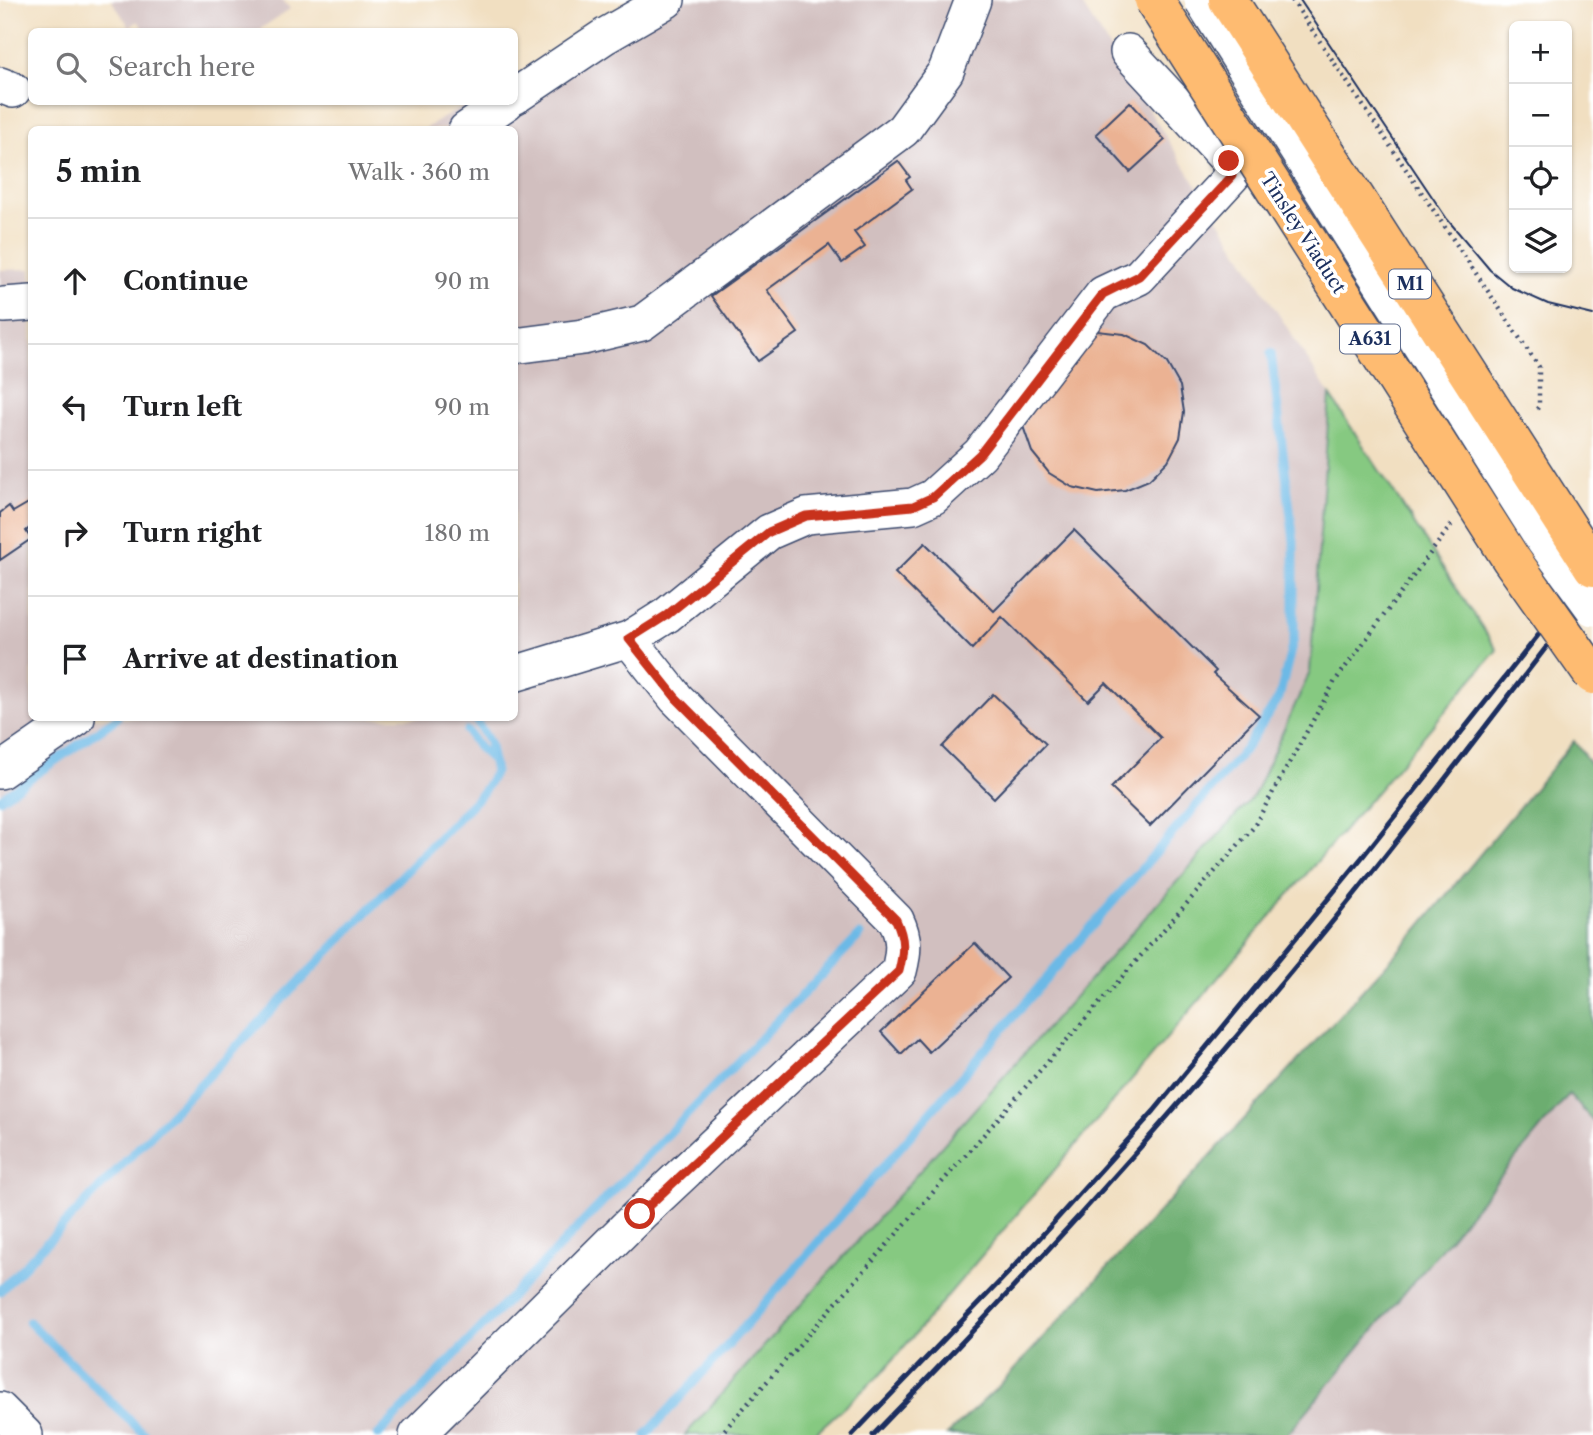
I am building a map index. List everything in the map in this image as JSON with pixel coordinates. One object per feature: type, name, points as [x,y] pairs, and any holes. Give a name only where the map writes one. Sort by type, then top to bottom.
[{"type":"highway","name":"Tinsley Viaduct","points":[[1154,0],[1511,559],[1593,675]]},
{"type":"highway","name":"Tinsley Viaduct","points":[[1172,0],[1514,537],[1593,647]]},
{"type":"highway","name":"M1","points":[[1228,0],[1593,567]]},
{"type":"highway","points":[[1246,0],[1593,543]]},
{"type":"lane","points":[[518,94],[605,36],[667,0]]},
{"type":"lane","points":[[518,345],[583,337],[642,323],[903,130],[946,71],[973,0]]},
{"type":"lane","points":[[1202,0],[1544,541],[1593,608]]},
{"type":"lane","points":[[518,673],[629,639],[667,615],[769,532],[806,516],[913,506],[933,497],[980,454],[1103,294],[1139,276],[1208,205],[1232,176],[1229,161],[1128,52]]},
{"type":"lane","points":[[472,126],[504,105]]},
{"type":"lane","points":[[417,1435],[640,1214],[899,971],[904,954],[904,936],[896,920],[676,698],[629,639]]},
{"type":"lane","points":[[0,771],[73,721]]},
{"type":"lane","points":[[0,1410],[25,1435]]},
{"type":"path","points":[[1292,0],[1539,367],[1539,406],[1531,417]]},
{"type":"path","points":[[720,1435],[1253,828],[1335,681],[1458,516]]},
{"type":"shaded area","points":[[111,0],[283,0],[290,9],[262,28],[143,28],[138,21],[130,27]]},
{"type":"shaded area","points":[[642,0],[1079,0],[1330,395],[1310,672],[1254,795],[685,1435],[0,1435],[0,270],[28,269],[28,721],[518,721],[518,126],[429,126],[466,105],[518,105],[518,99]]},
{"type":"shaded area","points":[[1569,1093],[1593,1121],[1593,1435],[1287,1435]]},
{"type":"green space","points":[[1330,395],[1497,650],[881,1374],[813,1435],[685,1435],[1254,795],[1310,672]]},
{"type":"green space","points":[[1574,741],[1593,768],[1593,1121],[1569,1094],[1287,1435],[947,1435],[1000,1385],[1414,934]]},
{"type":"building","points":[[1130,102],[1165,140],[1130,172],[1096,134]]},
{"type":"building","points":[[898,161],[910,177],[906,180],[912,189],[854,232],[865,247],[842,263],[829,245],[767,290],[798,333],[758,361],[711,296]]},
{"type":"building","points":[[1097,331],[1124,334],[1148,345],[1167,363],[1180,386],[1184,412],[1180,438],[1168,461],[1149,480],[1125,490],[1098,493],[1072,487],[1049,473],[1032,452],[1023,426],[1071,338]]},
{"type":"building","points":[[28,503],[28,541],[0,560],[0,513],[9,506],[13,512]]},
{"type":"building","points":[[1074,530],[1216,671],[1213,674],[1259,715],[1150,826],[1111,788],[1161,738],[1106,683],[1088,701],[1002,617],[972,649],[895,573],[925,543],[994,611]]},
{"type":"building","points":[[993,694],[1046,744],[994,798],[942,747]]},
{"type":"building","points":[[975,943],[1008,978],[929,1052],[917,1039],[901,1054],[881,1032]]},
{"type":"waterway","points":[[646,1435],[746,1325],[1243,752],[1279,698],[1294,638],[1294,542],[1271,353]]},
{"type":"waterway","points":[[0,799],[113,721]]},
{"type":"waterway","points":[[0,1291],[483,792],[495,772],[489,742],[477,722]]},
{"type":"waterway","points":[[467,731],[491,759]]},
{"type":"waterway","points":[[378,1435],[860,935]]},
{"type":"waterway","points":[[29,1322],[145,1435]]},
{"type":"tram line","points":[[1300,0],[1447,219],[1490,270],[1512,288],[1548,304],[1593,315]]},
{"type":"railway","points":[[852,1435],[1008,1273],[1154,1111],[1364,855],[1593,566]]},
{"type":"railway","points":[[873,1435],[1091,1202],[1249,1022],[1375,869],[1593,587]]},
{"type":"route","points":[[640,1214],[899,971],[904,954],[904,936],[896,920],[676,698],[629,639],[667,615],[769,532],[806,516],[913,506],[933,497],[980,454],[1103,294],[1139,276],[1208,205],[1232,176],[1229,161]]}]
